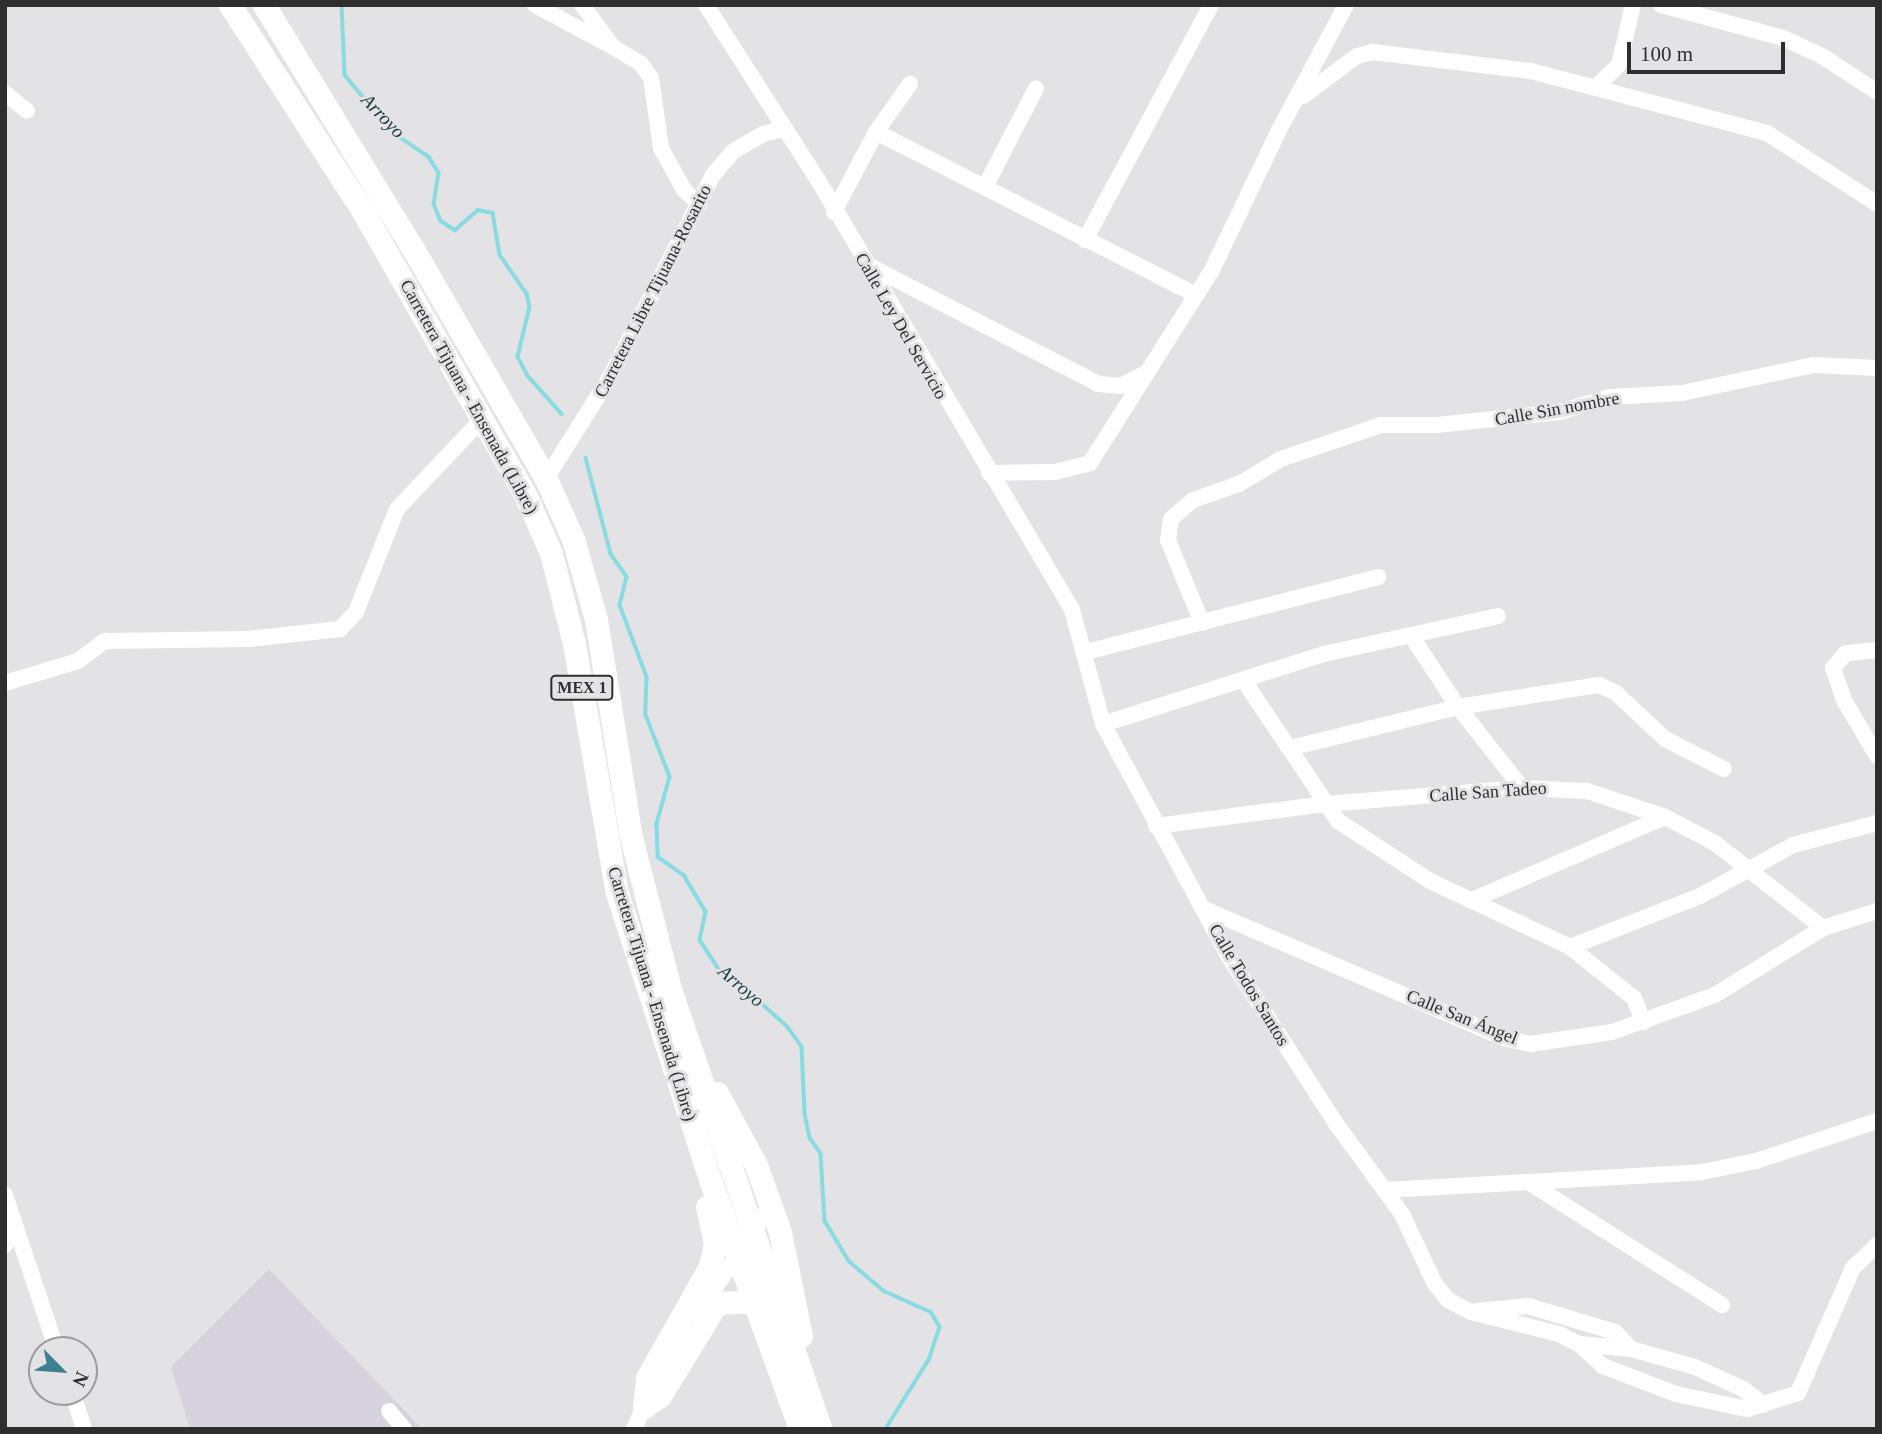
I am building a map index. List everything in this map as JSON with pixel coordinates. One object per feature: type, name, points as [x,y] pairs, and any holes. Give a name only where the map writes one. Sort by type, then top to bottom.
[{"type":"highway","name":"Carretera Tijuana - Ensenada (Libre)","points":[[230,5],[361,208],[530,503],[564,594],[616,890],[751,1301],[800,1429]]},
{"type":"highway","name":"Carretera Tijuana - Ensenada (Libre)","points":[[264,5],[546,479],[573,539],[590,596],[631,837],[670,989],[822,1429]]},
{"type":"highway","points":[[670,989],[694,1027],[722,1106],[756,1165],[765,1212],[821,1403],[822,1429]]},
{"type":"highway","points":[[644,1407],[648,1378],[710,1266],[715,1244],[706,1201],[710,1180]]},
{"type":"highway","points":[[644,1407],[660,1395],[718,1303],[751,1301]]},
{"type":"street","points":[[535,5],[582,34],[613,47],[640,64],[651,78],[662,148],[684,190],[699,204]]},
{"type":"street","points":[[582,5],[613,47]]},
{"type":"street","name":"Calle Ley Del Servicio","points":[[706,5],[866,264],[1072,610],[1086,652]]},
{"type":"street","points":[[1085,240],[1211,5]]},
{"type":"street","points":[[989,473],[1055,472],[1090,463],[1212,270],[1346,5]]},
{"type":"street","points":[[1597,86],[1619,65],[1633,5]]},
{"type":"street","points":[[1661,5],[1783,38],[1822,56],[1877,92]]},
{"type":"street","points":[[1295,102],[1330,73],[1373,52],[1531,71],[1597,86],[1767,133],[1877,204]]},
{"type":"street","points":[[834,212],[876,132],[910,84]]},
{"type":"street","points":[[985,187],[1035,88]]},
{"type":"street","points":[[5,93],[27,111]]},
{"type":"street","name":"Carretera Libre Tijuana-Rosarito","points":[[546,479],[610,377],[713,175],[732,152],[763,134],[783,129]]},
{"type":"street","points":[[876,132],[1196,295]]},
{"type":"street","points":[[866,264],[1098,384],[1122,386],[1144,374]]},
{"type":"street","name":"Calle Sin nombre","points":[[1202,623],[1168,540],[1171,519],[1181,508],[1239,484],[1281,458],[1381,425],[1437,425],[1559,412],[1610,397],[1682,393],[1814,365],[1877,368]]},
{"type":"street","points":[[5,683],[78,661],[105,641],[248,639],[340,629],[356,612],[397,509],[482,419]]},
{"type":"street","points":[[1086,652],[1379,577]]},
{"type":"street","points":[[1103,724],[1324,654],[1412,637],[1498,616]]},
{"type":"street","points":[[1412,637],[1458,707],[1522,788]]},
{"type":"street","points":[[1877,650],[1846,653],[1833,668],[1845,702],[1877,756]]},
{"type":"street","name":"Calle Todos Santos","points":[[1086,652],[1103,724],[1202,908],[1274,1028],[1385,1190],[1448,1300],[1471,1312]]},
{"type":"street","points":[[1244,681],[1338,821],[1398,860],[1472,900],[1570,947],[1634,998],[1643,1021]]},
{"type":"street","points":[[1290,748],[1458,707],[1599,685],[1616,694],[1665,739],[1724,769]]},
{"type":"street","name":"Calle San Tadeo","points":[[1156,826],[1326,804],[1522,788],[1587,792],[1665,817],[1749,867],[1823,928]]},
{"type":"street","points":[[1472,900],[1665,817]]},
{"type":"street","points":[[1570,947],[1700,896],[1793,845],[1877,824]]},
{"type":"street","name":"Calle San Ángel","points":[[1202,908],[1504,1038],[1530,1044],[1581,1038],[1643,1021],[1731,987],[1823,928],[1877,911]]},
{"type":"street","points":[[1385,1190],[1533,1185],[1729,1168],[1877,1121]]},
{"type":"street","points":[[1533,1185],[1723,1305]]},
{"type":"street","points":[[5,1195],[53,1336]]},
{"type":"street","points":[[634,1429],[666,1365],[765,1212]]},
{"type":"street","points":[[5,1245],[13,1222]]},
{"type":"street","points":[[1579,1344],[1603,1366],[1676,1394],[1721,1407],[1765,1405],[1798,1393],[1853,1268],[1877,1245]]},
{"type":"street","points":[[1471,1312],[1528,1306],[1615,1332],[1631,1349]]},
{"type":"street","points":[[1471,1312],[1531,1325],[1579,1344],[1631,1349],[1720,1377],[1765,1405]]},
{"type":"street","points":[[77,1406],[85,1429]]},
{"type":"street","points":[[389,1411],[404,1429]]},
{"type":"shaded area","points":[[269,1269],[422,1429],[190,1429],[171,1367]]},
{"type":"waterway","name":"Arroyo","points":[[342,5],[345,75],[392,132],[429,157],[439,173],[434,204],[441,221],[455,230],[478,210],[493,213],[500,255],[527,294],[530,307],[518,357],[528,376],[562,414]]},
{"type":"waterway","name":"Arroyo","points":[[586,458],[611,554],[627,577],[620,605],[647,677],[646,715],[670,777],[657,824],[658,857],[684,875],[706,912],[700,940],[722,974],[739,983],[787,1026],[802,1047],[805,1114],[810,1138],[821,1154],[825,1221],[849,1261],[884,1291],[931,1312],[940,1327],[929,1360],[886,1429]]}]
